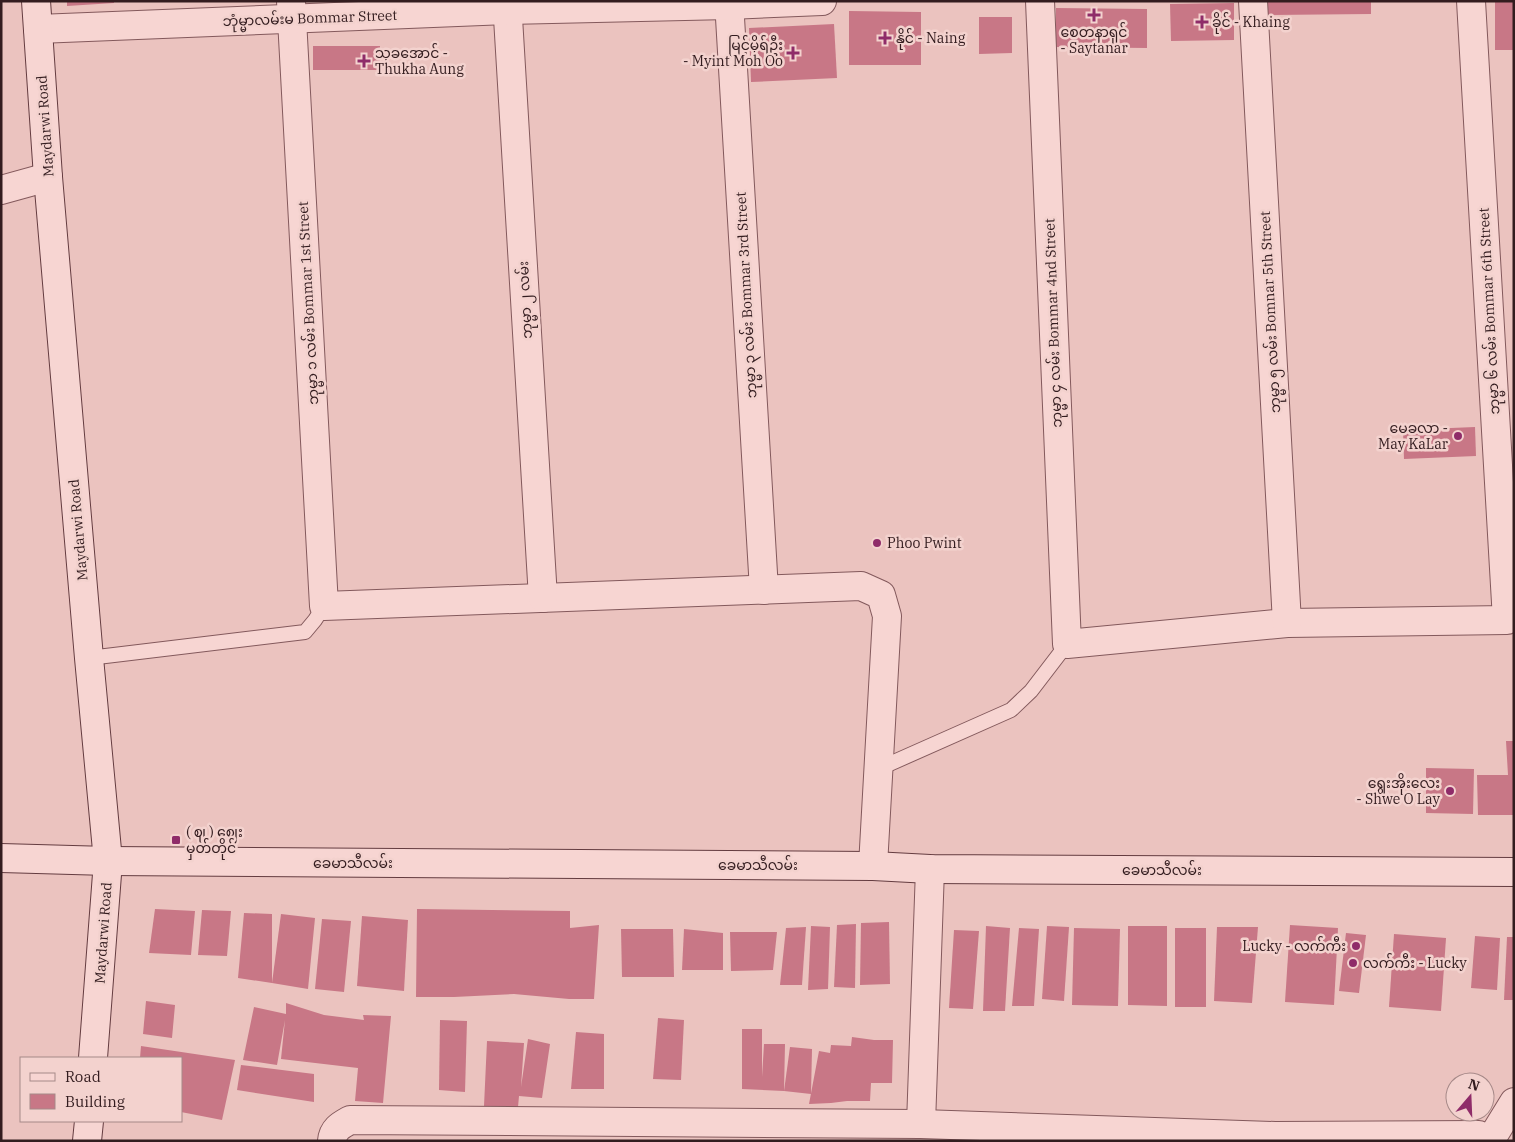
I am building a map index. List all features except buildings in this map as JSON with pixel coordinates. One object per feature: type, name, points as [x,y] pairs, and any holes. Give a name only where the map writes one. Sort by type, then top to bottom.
[{"type":"street","name":"Maydarwi Road","points":[[36,1],[48,177],[108,861],[93,1057]]},
{"type":"street","name":"ဘုံမ္မာလမ်းမ Bommar Street","points":[[38,29],[292,10],[822,1]]},
{"type":"street","name":"ဘုမ္မာ ၄ လမ်း Bommar 4nd Street","points":[[1040,1],[1067,644]]},
{"type":"street","name":"ဘုမ္မာ ၅ လမ်း Bomnar 5th Street","points":[[1253,1],[1287,623]]},
{"type":"street","name":"ဘုမ္မာ ၆ လမ်း Bommar 6th Street","points":[[1471,1],[1510,625]]},
{"type":"street","name":"ဘုမ္မာ ၃ လမ်း Bommar 3rd Street","points":[[729,3],[764,590]]},
{"type":"street","name":"ဘုမ္မာ ၂ လမ်း","points":[[507,6],[543,598]]},
{"type":"street","name":"ဘုမ္မာ ၁ လမ်း Bommar 1st Street","points":[[292,10],[324,606]]},
{"type":"street","points":[[1,190],[48,177]]},
{"type":"street","points":[[324,606],[861,586],[881,595],[887,616],[872,866]]},
{"type":"street","points":[[1067,644],[1287,623],[1510,625]]},
{"type":"street","name":"ခေမာသီလမ်း","points":[[1,858],[108,861],[872,866],[930,869],[1514,872]]},
{"type":"street","points":[[921,1124],[930,869]]},
{"type":"street","points":[[335,1134],[350,1120],[530,1131],[748,1132],[921,1124],[1042,1134],[1274,1138],[1479,1135],[1490,1141],[1514,1102]]},
{"type":"street","points":[[87,1141],[89,1122]]},
{"type":"lane","points":[[89,658],[305,632],[324,606]]},
{"type":"lane","points":[[878,769],[1010,710],[1031,691],[1067,644]]},
{"type":"place","name":"စေတနာရှင် - Saytanar","points":[[1094,15]]},
{"type":"place","name":"ခိုင် - Khaing","points":[[1202,22]]},
{"type":"place","name":"နိုင် - Naing","points":[[885,38]]},
{"type":"place","name":"မြင့်မိုရ်ဦး - Myint Moh Oo","points":[[793,53]]},
{"type":"place","name":"သုခအောင် - Thukha Aung","points":[[364,61]]},
{"type":"place","name":"မေခလာ - May KaLar","points":[[1458,436]]},
{"type":"place","name":"Phoo Pwint","points":[[877,543]]},
{"type":"place","name":"ရွှေးအိုးလေး - Shwe O Lay","points":[[1450,791]]},
{"type":"place","name":"( ဈ ) ဈေး မှတ်တိုင်","points":[[176,840]]},
{"type":"place","name":"Lucky - လက်ကီး","points":[[1356,946]]},
{"type":"place","name":"လက်ကီး - Lucky","points":[[1353,963]]}]
